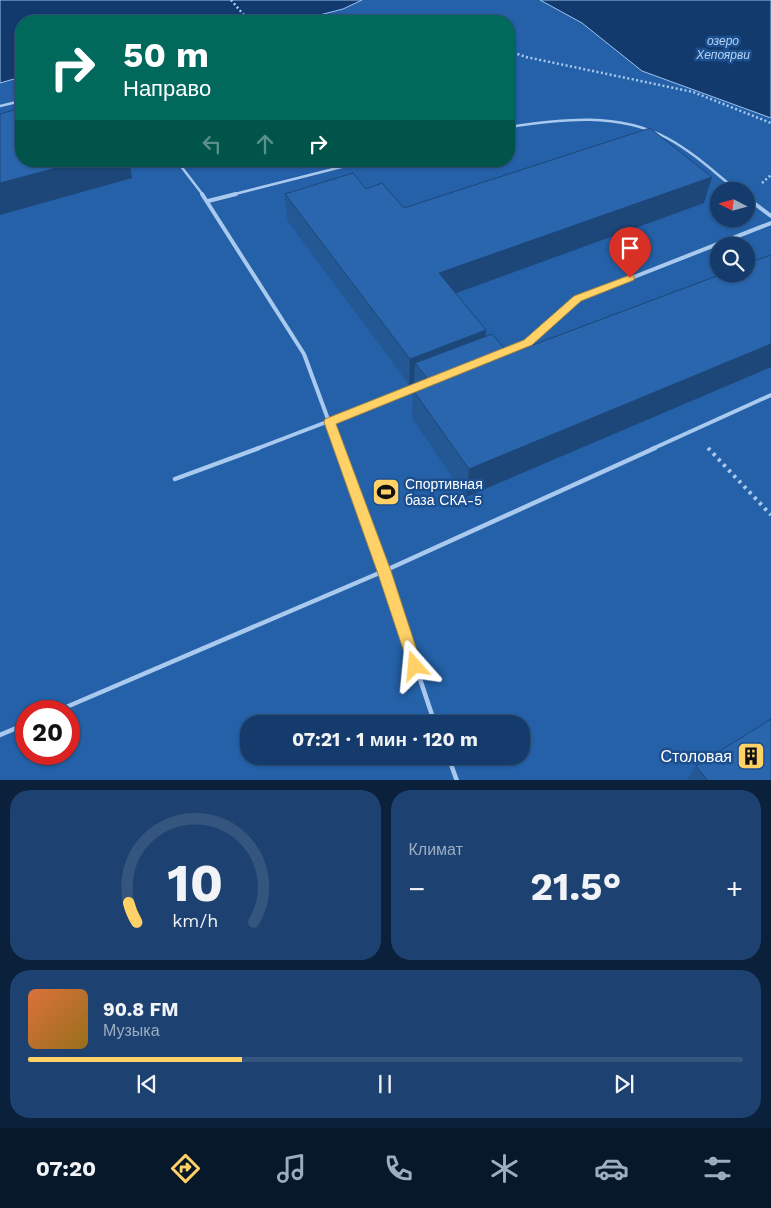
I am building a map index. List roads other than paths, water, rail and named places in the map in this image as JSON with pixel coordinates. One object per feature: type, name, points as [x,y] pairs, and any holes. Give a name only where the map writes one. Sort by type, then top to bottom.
[{"type":"lane","points":[[0,106],[15,102]]},
{"type":"lane","points":[[515,126],[572,120],[611,120],[642,126],[668,138],[726,182]]},
{"type":"lane","points":[[182,167],[208,201],[304,354],[384,571],[432,715]]},
{"type":"lane","points":[[208,201],[341,167]]},
{"type":"lane","points":[[755,204],[771,216]]},
{"type":"lane","points":[[501,354],[528,343],[578,299],[771,223]]},
{"type":"lane","points":[[175,478],[330,422],[420,386]]},
{"type":"lane","points":[[80,701],[384,571],[771,395]]},
{"type":"lane","points":[[0,736],[15,729]]},
{"type":"lane","points":[[451,765],[457,780]]},
{"type":"water","points":[[0,0],[362,0],[343,9],[320,15],[15,15],[15,79],[0,83]]},
{"type":"water","name":"озеро Хепоярви","points":[[540,0],[771,0],[771,118],[642,71],[582,23]]},
{"type":"place","name":"Спортивная база СКА-5","points":[[386,492]]},
{"type":"place","name":"Столовая","points":[[751,756]]}]
